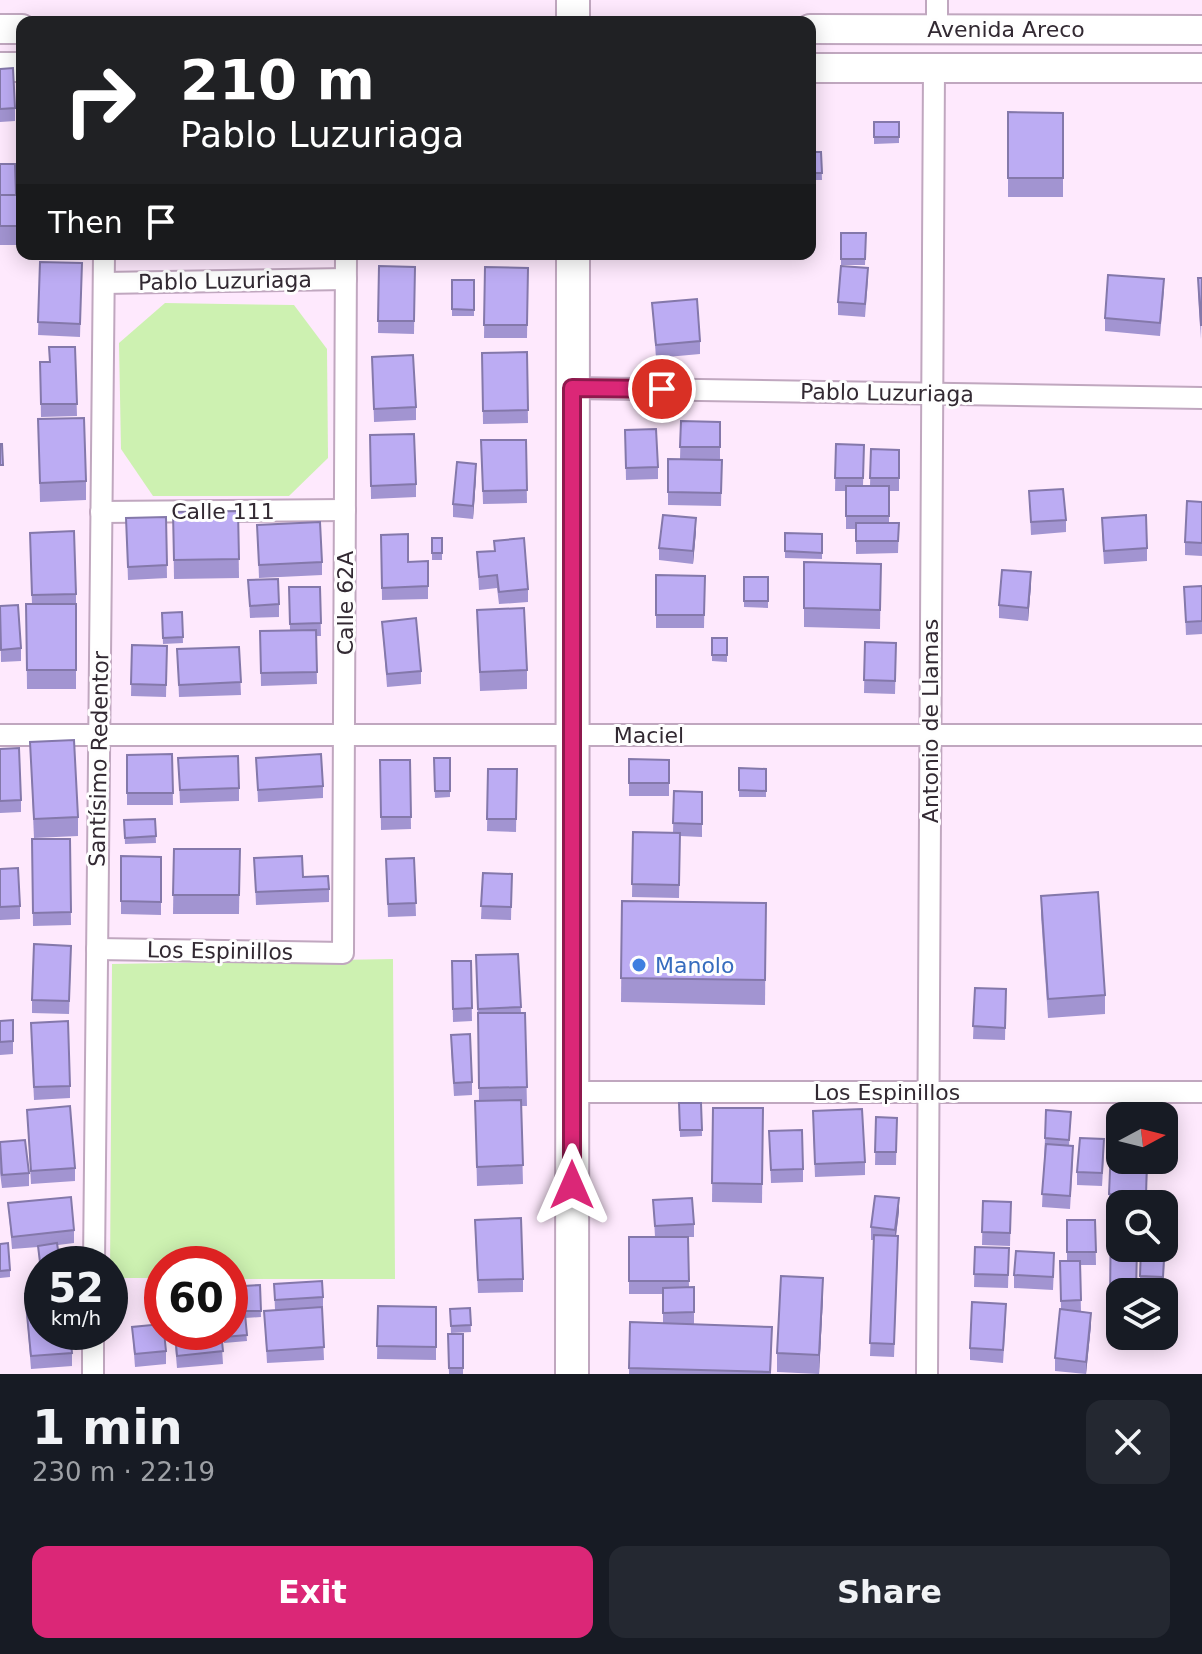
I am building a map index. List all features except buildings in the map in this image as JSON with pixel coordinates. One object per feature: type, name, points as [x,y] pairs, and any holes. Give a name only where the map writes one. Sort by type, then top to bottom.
[{"type":"main road","name":"Avenida Areco","points":[[816,29],[1202,30]]},
{"type":"main road","name":"Avenida Areco","points":[[816,68],[1202,68]]},
{"type":"main road","points":[[572,1374],[573,260]]},
{"type":"street","points":[[937,0],[937,29]]},
{"type":"street","name":"Antonio de Llamas","points":[[927,1374],[934,68]]},
{"type":"street","name":"Santísimo Redentor","points":[[94,1246],[104,260]]},
{"type":"street","name":"Calle 62A","points":[[343,953],[346,260]]},
{"type":"street","name":"Pablo Luzuriaga","points":[[104,283],[346,279]]},
{"type":"street","name":"Pablo Luzuriaga","points":[[572,388],[1202,398]]},
{"type":"street","name":"Calle 111","points":[[101,512],[345,510]]},
{"type":"street","name":"Maciel","points":[[0,735],[1202,735]]},
{"type":"street","name":"Los Espinillos","points":[[97,949],[343,953]]},
{"type":"street","name":"Los Espinillos","points":[[572,1092],[1202,1092]]},
{"type":"street","points":[[93,1350],[93,1374]]},
{"type":"green space","points":[[165,303],[294,305],[327,349],[328,458],[289,496],[153,496],[121,449],[119,343]]},
{"type":"green space","points":[[393,959],[395,1279],[248,1279],[248,1246],[144,1246],[144,1278],[128,1278],[128,1246],[110,1246],[112,964]]},
{"type":"place","name":"Manolo","points":[[639,965]]},
{"type":"route","points":[[572,1185],[572,388],[662,389]]}]
